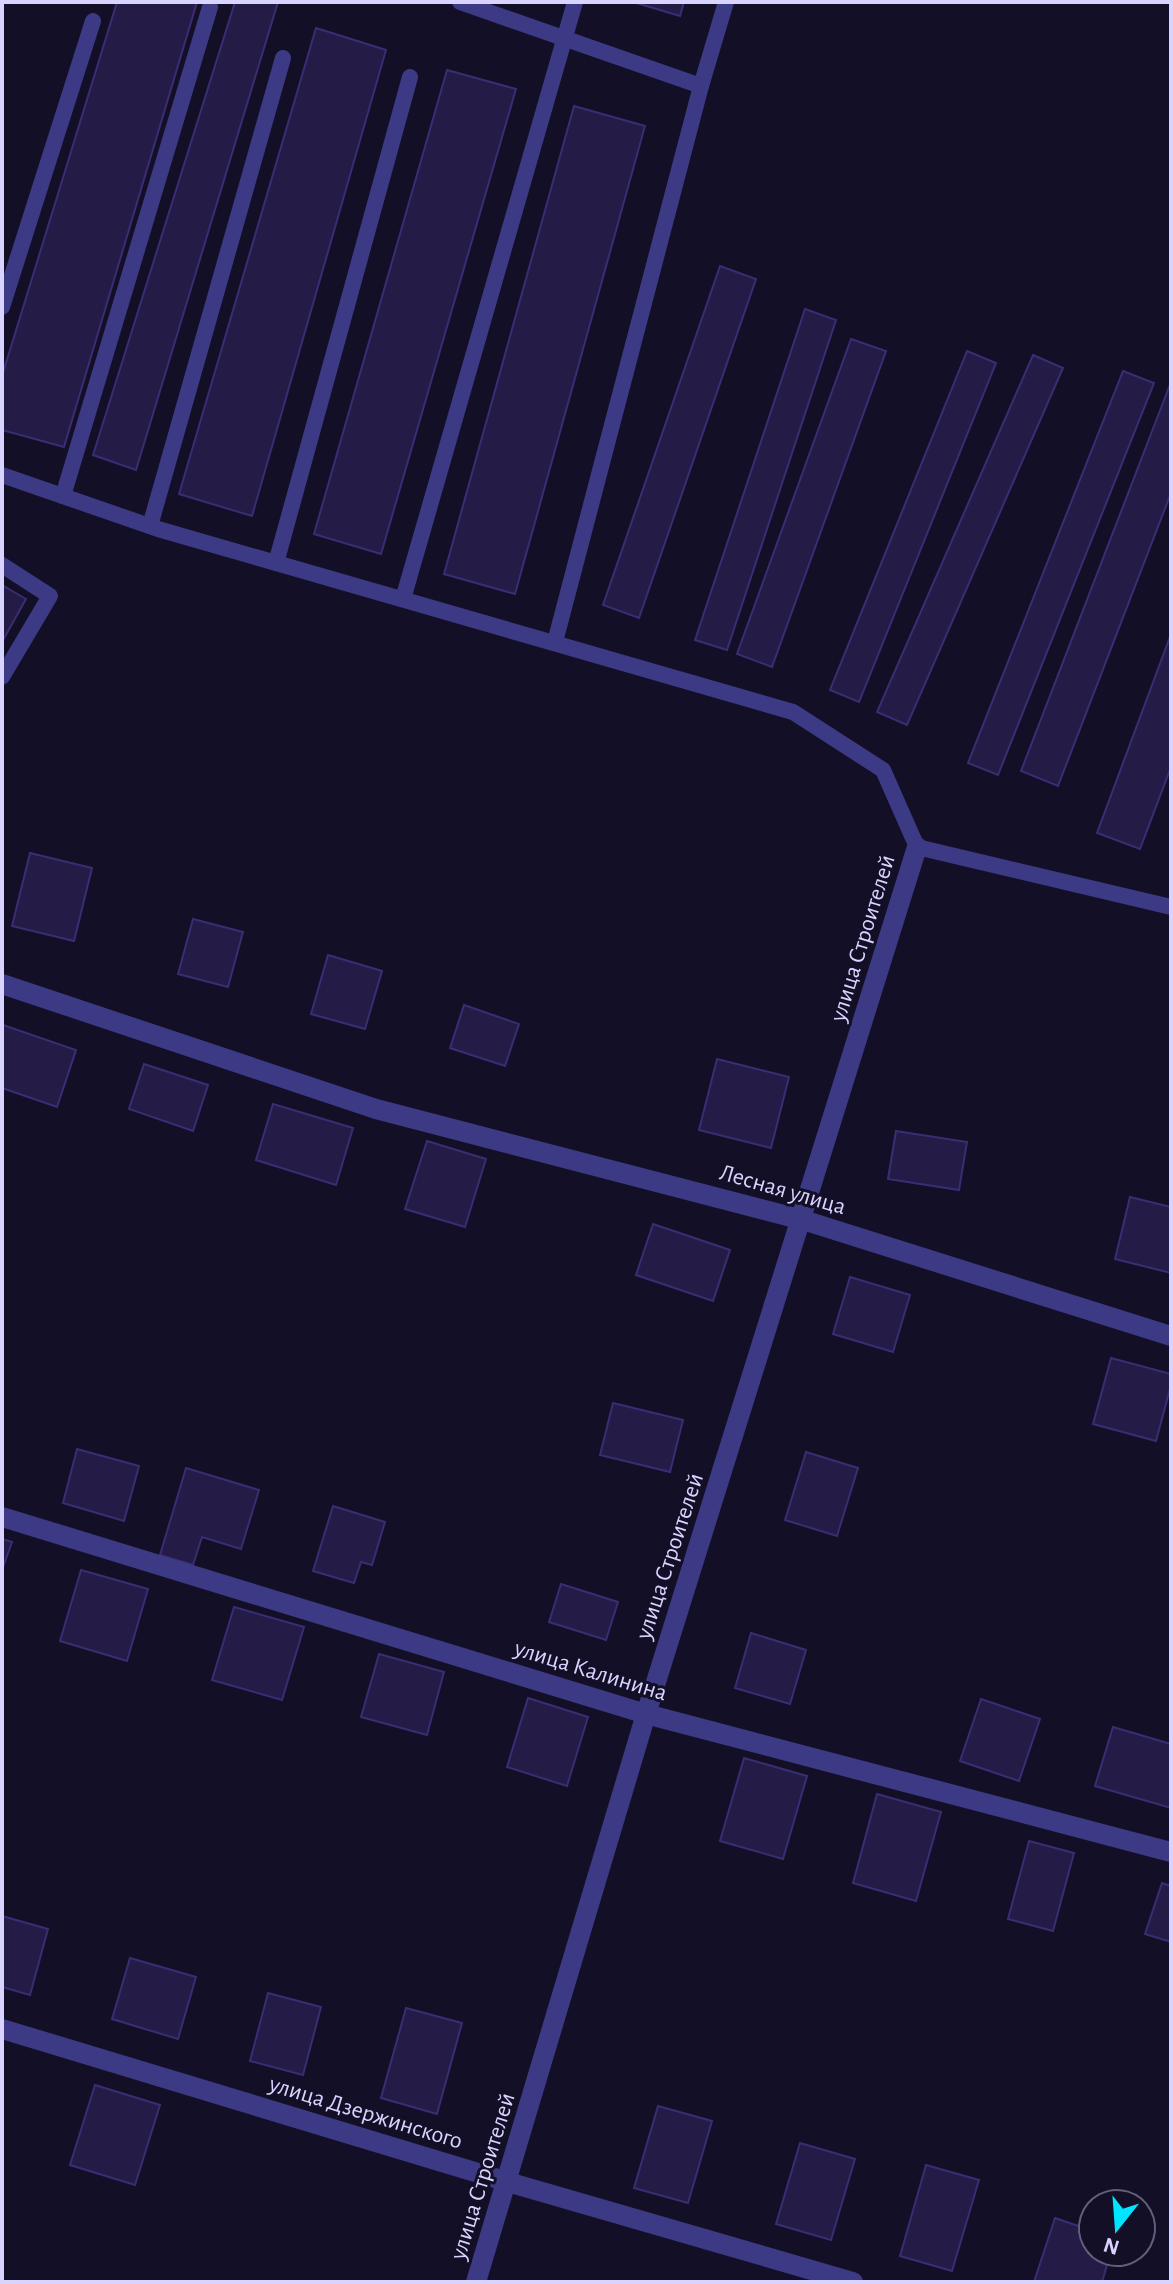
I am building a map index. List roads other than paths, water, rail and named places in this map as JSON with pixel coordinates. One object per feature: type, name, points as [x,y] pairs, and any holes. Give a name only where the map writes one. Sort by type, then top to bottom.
[{"type":"street","name":"улица Строителей","points":[[476,2282],[646,1714],[803,1220],[917,847]]},
{"type":"street","name":"Лесная улица","points":[[2,984],[376,1109],[803,1220],[1171,1336]]},
{"type":"street","name":"улица Калинина","points":[[2,1517],[646,1714],[1171,1852]]},
{"type":"street","name":"улица Дзержинского","points":[[2,2029],[508,2182],[853,2282]]},
{"type":"lane","points":[[460,2],[701,86]]},
{"type":"lane","points":[[403,599],[575,2]]},
{"type":"lane","points":[[555,642],[701,86],[726,2]]},
{"type":"lane","points":[[63,496],[210,7]]},
{"type":"lane","points":[[2,307],[93,21]]},
{"type":"lane","points":[[150,526],[283,58]]},
{"type":"lane","points":[[276,563],[410,77]]},
{"type":"lane","points":[[2,475],[150,526],[793,712],[883,770],[917,847],[1171,907]]},
{"type":"lane","points":[[2,565],[50,596],[2,677]]}]
